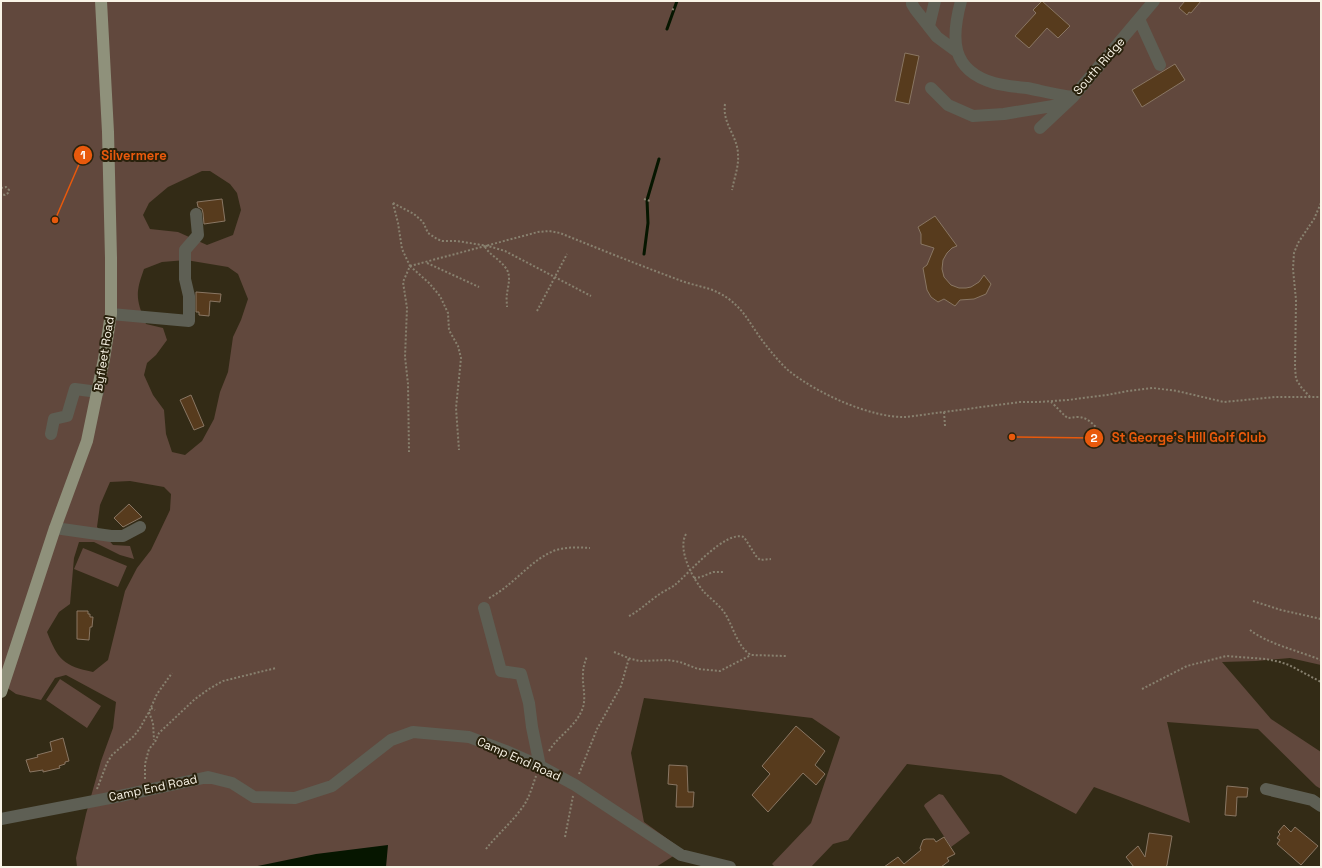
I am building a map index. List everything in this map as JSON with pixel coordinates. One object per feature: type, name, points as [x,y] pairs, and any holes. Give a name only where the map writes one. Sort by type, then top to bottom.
[{"type":"main road","name":"Byfleet Road","points":[[1,692],[4,670],[30,606],[55,528],[87,441],[98,392],[111,314],[109,162],[101,1]]},
{"type":"street","points":[[912,1],[915,9],[937,37],[956,51],[964,64],[972,72],[993,83],[1069,100]]},
{"type":"street","points":[[929,26],[935,1]]},
{"type":"street","points":[[956,51],[956,20],[961,1]]},
{"type":"street","name":"South Ridge","points":[[1040,128],[1069,100],[1154,1]]},
{"type":"street","points":[[1139,19],[1160,65]]},
{"type":"street","points":[[931,88],[948,105],[973,116],[1004,114],[1069,100]]},
{"type":"street","points":[[111,314],[189,321],[189,296],[185,279],[185,250],[198,235],[196,214]]},
{"type":"street","points":[[51,434],[54,419],[67,416],[75,390],[98,392]]},
{"type":"street","points":[[55,528],[111,536],[123,536],[140,527]]},
{"type":"street","points":[[484,604],[501,671],[521,674],[540,766]]},
{"type":"street","name":"Camp End Road","points":[[1,819],[208,777],[232,783],[254,797],[295,798],[332,786],[391,740],[413,732],[469,738],[506,751],[540,766],[575,786],[681,855],[730,867]]},
{"type":"street","points":[[1266,789],[1312,800],[1321,806]]},
{"type":"path","points":[[725,104],[725,118],[737,147],[738,155],[732,190]]},
{"type":"path","points":[[1,188],[6,187],[9,190],[5,195],[1,194]]},
{"type":"path","points":[[644,199],[650,201]]},
{"type":"path","points":[[1310,396],[1301,387],[1296,379],[1296,300],[1293,269],[1294,253],[1298,243],[1314,219],[1321,202]]},
{"type":"path","points":[[459,450],[456,408],[461,358],[458,346],[449,330],[448,313],[440,296],[429,283],[410,266],[402,249],[398,222],[393,203],[408,210],[419,218],[423,222],[428,233],[437,240],[486,246],[504,251],[591,296]]},
{"type":"path","points":[[410,266],[426,263],[538,232],[550,231],[560,233],[678,280],[718,292],[740,308],[777,360],[789,371],[821,391],[839,400],[874,413],[896,417],[1020,402],[1050,402],[1153,388],[1177,391],[1224,402],[1275,397],[1321,397]]},
{"type":"path","points":[[486,246],[489,253],[506,267],[509,273],[510,283],[507,295],[507,307]]},
{"type":"path","points":[[537,311],[567,254]]},
{"type":"path","points":[[426,263],[479,287]]},
{"type":"path","points":[[409,452],[408,384],[405,357],[407,308],[403,282],[410,266]]},
{"type":"path","points":[[1050,402],[1058,408],[1064,416],[1069,418],[1087,418],[1097,428]]},
{"type":"path","points":[[944,412],[945,426]]},
{"type":"path","points":[[686,534],[683,539],[683,550],[694,578],[704,592],[723,611],[741,645],[752,655]]},
{"type":"path","points":[[629,616],[656,596],[675,585],[704,556],[734,537],[744,537],[760,560],[771,559]]},
{"type":"path","points":[[484,604],[541,559],[555,551],[566,548],[590,548]]},
{"type":"path","points":[[694,578],[702,577],[712,572],[723,572]]},
{"type":"path","points":[[1253,601],[1281,610],[1321,619]]},
{"type":"path","points":[[1250,630],[1266,640],[1321,660]]},
{"type":"path","points":[[614,652],[640,661],[668,660],[680,662],[698,669],[720,671],[752,655],[786,656]]},
{"type":"path","points":[[486,849],[522,808],[540,766],[555,742],[577,721],[585,702],[582,674],[587,656]]},
{"type":"path","points":[[1142,689],[1187,666],[1226,656],[1280,662],[1289,665],[1321,682]]},
{"type":"path","points":[[565,837],[575,786],[597,729],[621,686],[629,658]]},
{"type":"path","points":[[145,791],[145,764],[149,749],[155,742],[159,733],[171,720],[209,689],[223,681],[276,668]]},
{"type":"path","points":[[96,800],[98,784],[107,763],[112,755],[134,736],[149,712],[157,694],[172,673]]},
{"type":"path","points":[[151,708],[155,710]]},
{"type":"path","points":[[149,712],[153,723],[155,742]]},
{"type":"shaded area","points":[[1,1],[1321,1],[1321,665],[1290,658],[1222,662],[1271,719],[1321,752],[1321,789],[1316,786],[1258,729],[1167,722],[1190,823],[1094,787],[1076,814],[1001,775],[907,764],[848,840],[833,844],[811,867],[775,867],[772,864],[811,823],[840,737],[812,718],[644,698],[631,753],[644,822],[683,850],[656,867],[77,867],[76,858],[86,814],[101,761],[113,728],[116,702],[66,675],[55,678],[41,700],[16,694],[3,685],[1,692]],"holes":[[[202,171],[210,171],[230,184],[237,193],[241,210],[233,235],[207,245],[178,232],[150,229],[143,215],[149,203],[168,187]],[[186,260],[228,267],[238,274],[248,299],[233,337],[228,372],[220,392],[214,419],[202,441],[185,455],[172,452],[166,434],[164,410],[153,395],[144,375],[147,363],[156,355],[167,340],[163,328],[146,324],[140,308],[138,291],[144,269],[162,262]],[[130,481],[164,487],[171,494],[170,510],[151,550],[137,568],[125,591],[108,660],[93,672],[75,667],[63,660],[55,649],[47,632],[59,612],[70,604],[74,558],[79,542],[94,542],[120,555],[134,559],[130,546],[113,545],[97,527],[100,505],[110,482]]]},
{"type":"shaded area","points":[[83,548],[127,566],[118,587],[74,569]]},
{"type":"shaded area","points":[[60,679],[101,706],[87,728],[46,700]]},
{"type":"shaded area","points":[[939,794],[943,795],[970,833],[951,847],[924,806]]},
{"type":"shaded area","points":[[388,845],[386,867],[253,867],[316,854]]},
{"type":"building","points":[[1042,1],[1070,26],[1058,38],[1047,28],[1029,48],[1015,36],[1036,13],[1033,10]]},
{"type":"building","points":[[1185,1],[1201,1],[1191,13],[1189,12],[1187,15],[1179,8]]},
{"type":"building","points":[[905,53],[919,56],[909,104],[895,101]]},
{"type":"building","points":[[1175,64],[1185,80],[1142,107],[1132,90]]},
{"type":"building","points":[[222,199],[225,221],[204,224],[202,209],[198,207],[197,202]]},
{"type":"building","points":[[935,216],[957,246],[952,248],[947,253],[943,260],[942,269],[944,277],[951,285],[959,288],[966,288],[979,282],[984,275],[991,284],[986,294],[974,299],[960,300],[955,306],[944,299],[938,302],[931,297],[927,290],[923,268],[927,265],[934,248],[921,244],[921,234],[918,227]]},
{"type":"building","points":[[196,292],[221,294],[220,302],[210,301],[209,316],[199,315],[199,312],[196,312]]},
{"type":"building","points":[[191,395],[204,426],[194,430],[180,400]]},
{"type":"building","points":[[129,504],[142,517],[123,527],[114,518]]},
{"type":"building","points":[[77,611],[88,611],[90,617],[93,617],[92,627],[90,627],[89,640],[77,639]]},
{"type":"building","points":[[796,726],[825,751],[815,765],[825,774],[816,785],[803,773],[768,812],[752,795],[770,774],[762,766]]},
{"type":"building","points":[[63,738],[69,761],[59,766],[60,768],[43,772],[43,770],[30,772],[26,760],[52,751],[50,742]]},
{"type":"building","points":[[669,765],[687,766],[688,792],[694,792],[693,807],[676,807],[677,785],[668,784]]},
{"type":"building","points":[[1227,786],[1248,788],[1247,797],[1237,797],[1236,816],[1225,815]]},
{"type":"building","points":[[1284,825],[1291,832],[1295,827],[1318,846],[1301,865],[1277,844],[1280,840],[1277,838],[1280,834],[1278,832]]},
{"type":"building","points":[[1149,833],[1172,836],[1166,867],[1134,867],[1126,857],[1138,846],[1145,857]]},
{"type":"building","points":[[944,837],[955,854],[947,858],[949,861],[941,867],[884,867],[898,857],[904,864],[921,850],[920,848],[923,840],[934,839],[936,842]]},
{"type":"waterway","points":[[667,29],[677,1]]},
{"type":"waterway","points":[[644,254],[648,223],[647,200],[659,159]]},
{"type":"place","name":"Silvermere","points":[[55,220]]},
{"type":"place","name":"St George's Hill Golf Club","points":[[1012,437]]}]
